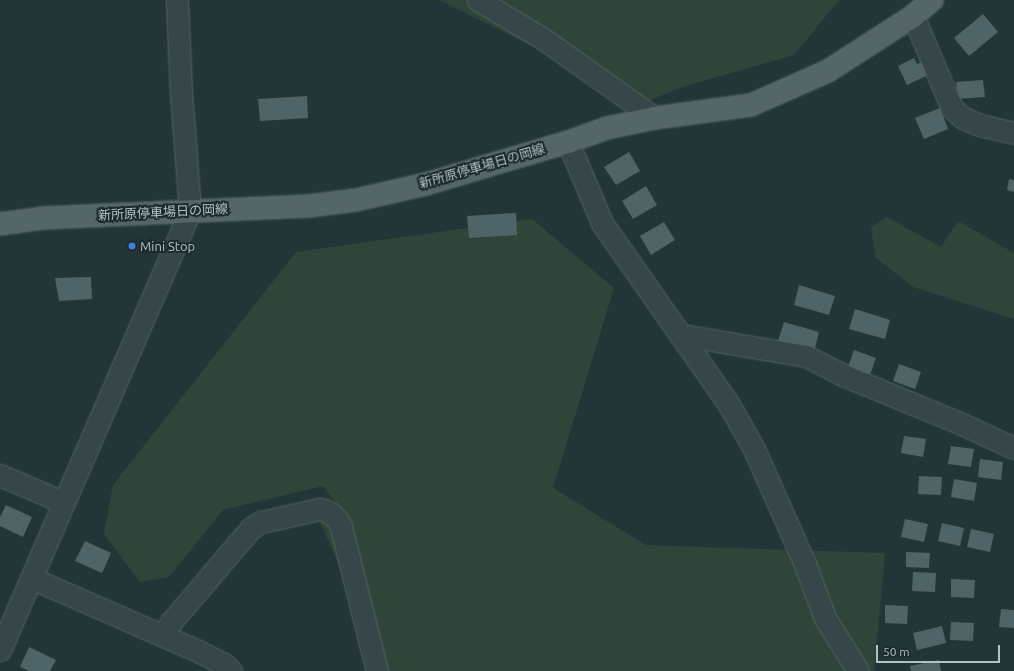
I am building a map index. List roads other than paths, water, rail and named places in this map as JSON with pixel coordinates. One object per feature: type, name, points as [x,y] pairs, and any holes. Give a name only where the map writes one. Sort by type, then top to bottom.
[{"type":"main road","name":"新所原停車場日の岡線","points":[[0,224],[43,218],[190,210],[309,206],[356,200],[426,184],[568,142],[607,128],[655,118],[751,105],[828,71],[913,16],[932,0]]},
{"type":"street","points":[[0,650],[190,210],[181,92],[177,0]]},
{"type":"street","points":[[478,0],[542,38],[655,118]]},
{"type":"street","points":[[913,16],[952,108],[963,118],[980,125],[1014,133]]},
{"type":"street","points":[[568,142],[602,223],[682,335],[728,403],[754,450],[805,564],[825,618],[858,671]]},
{"type":"street","points":[[682,335],[806,356],[843,375],[962,424],[1014,448]]},
{"type":"street","points":[[0,475],[63,502]]},
{"type":"street","points":[[162,635],[171,622],[251,528],[261,522],[320,509],[329,512],[336,518],[342,527],[377,671]]},
{"type":"street","points":[[31,578],[162,635],[224,664],[231,671]]},
{"type":"place","name":"Mini Stop","points":[[132,246]]}]
